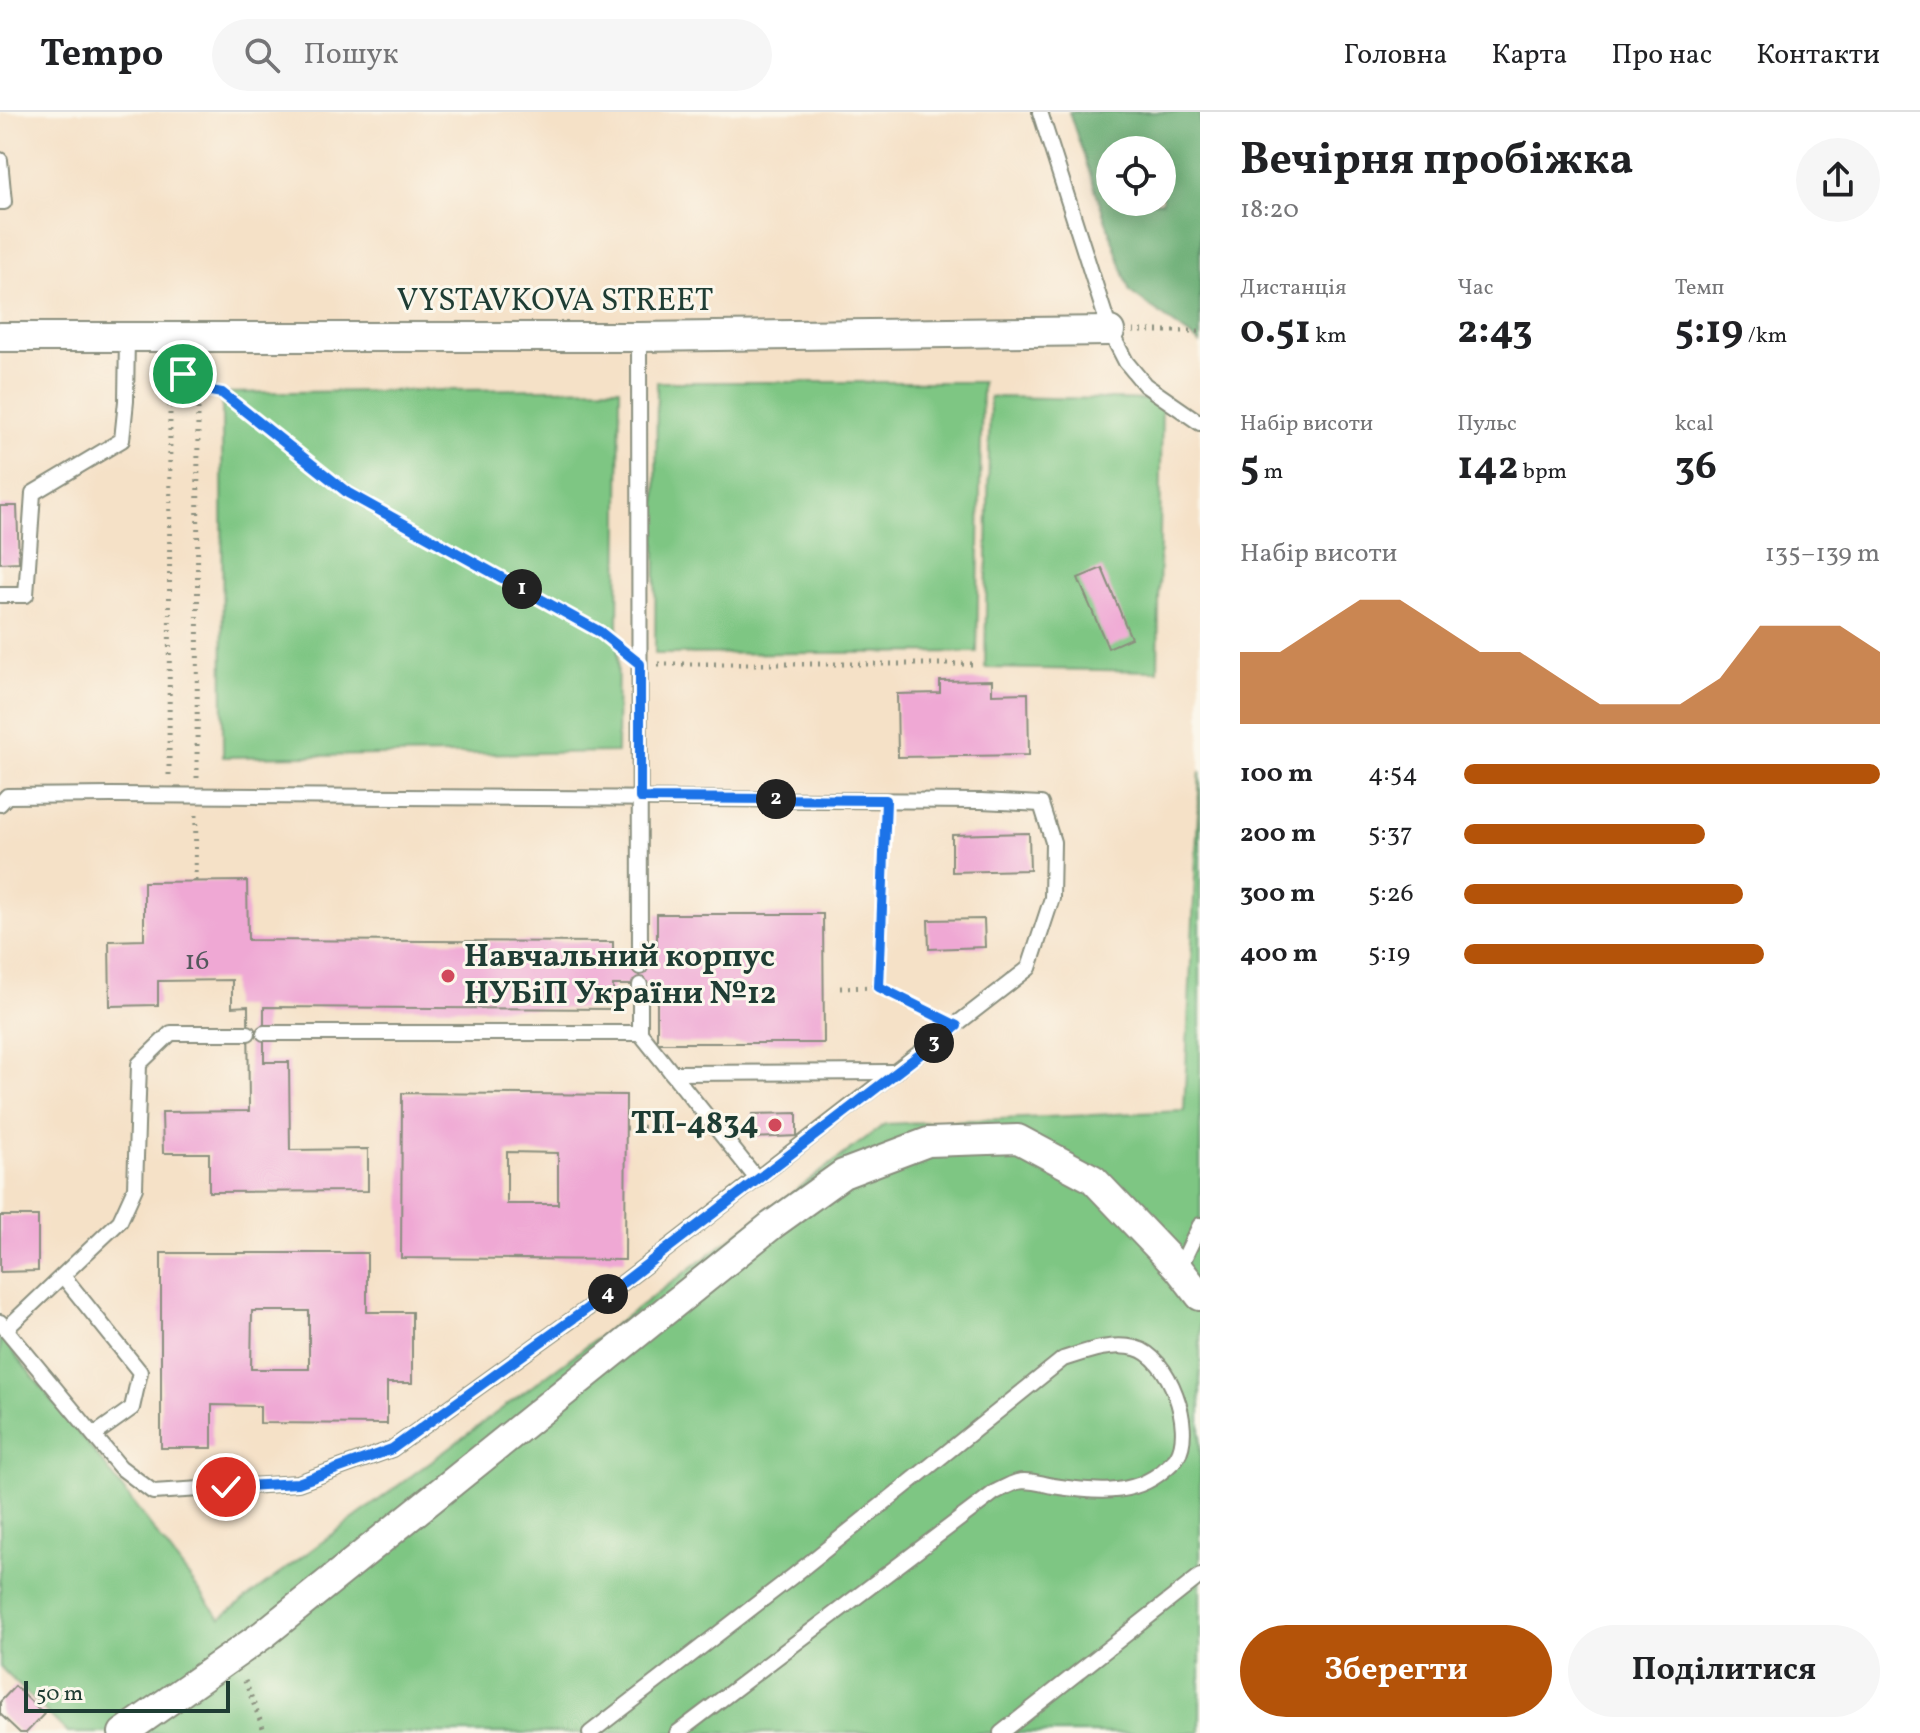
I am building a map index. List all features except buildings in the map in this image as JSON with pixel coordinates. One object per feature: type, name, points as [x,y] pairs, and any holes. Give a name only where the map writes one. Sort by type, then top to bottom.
[{"type":"street","name":"VYSTAVKOVA STREET","points":[[0,337],[639,337],[1110,331]]},
{"type":"street","points":[[123,1733],[245,1648],[760,1235],[843,1174],[928,1142],[1018,1139],[1093,1179],[1179,1269],[1200,1296]]},
{"type":"lane","points":[[1040,112],[1110,331],[1126,362],[1145,385],[1200,423]]},
{"type":"lane","points":[[0,160],[4,202],[0,202]]},
{"type":"lane","points":[[0,595],[26,595],[33,493],[122,440],[127,337]]},
{"type":"lane","points":[[639,337],[640,967]]},
{"type":"lane","points":[[0,804],[7,796],[169,795],[886,800],[1041,804],[1053,842],[1052,898],[1029,968],[624,1282],[392,1449],[298,1483],[153,1492],[120,1467],[3,1325],[63,1276],[120,1221],[135,1188],[139,1064],[171,1033],[248,1033]]},
{"type":"lane","points":[[640,985],[640,1033],[757,1179]]},
{"type":"lane","points":[[264,1033],[640,1033]]},
{"type":"lane","points":[[672,1073],[896,1072]]},
{"type":"lane","points":[[1179,1269],[1200,1225]]},
{"type":"lane","points":[[63,1276],[140,1372],[132,1408],[94,1435]]},
{"type":"lane","points":[[590,1733],[1063,1359],[1103,1348],[1136,1348],[1153,1360],[1176,1392],[1183,1420],[1182,1444],[1177,1458],[1150,1482],[1122,1491],[1019,1481],[995,1492],[677,1733]]},
{"type":"lane","points":[[1001,1733],[1200,1576]]},
{"type":"path","points":[[1110,331],[1200,331]]},
{"type":"path","points":[[127,368],[183,367],[183,405]]},
{"type":"path","points":[[183,386],[222,393],[348,493],[600,632],[640,664],[973,664]]},
{"type":"path","points":[[169,795],[170,406],[198,405],[195,881]]},
{"type":"path","points":[[879,987],[886,800]]},
{"type":"path","points":[[840,988],[879,987],[957,1026]]},
{"type":"path","points":[[626,1128],[713,1124]]},
{"type":"path","points":[[245,1648],[245,1683],[265,1733]]},
{"type":"green space","points":[[1069,112],[1200,112],[1200,343],[1130,292],[1104,216],[1176,216],[1176,136],[1096,136],[1096,192]]},
{"type":"green space","points":[[657,382],[982,382],[977,652],[655,654]]},
{"type":"green space","points":[[620,388],[617,752],[223,757],[222,393]]},
{"type":"green space","points":[[990,397],[1162,400],[1158,671],[985,668]]},
{"type":"green space","points":[[1200,771],[1200,1733],[68,1733],[0,1667],[0,1336],[103,1463],[220,1618],[885,1124],[1184,1111]]},
{"type":"place","name":"Навчальний корпус НУБіП України №12","points":[[448,976]]},
{"type":"place","name":"ТП-4834","points":[[775,1125]]},
{"type":"route","points":[[183,374],[183,386],[222,393],[348,493],[600,632],[640,664],[640,798],[886,800],[879,987],[957,1026],[624,1282],[392,1449],[298,1483],[226,1487]]}]
